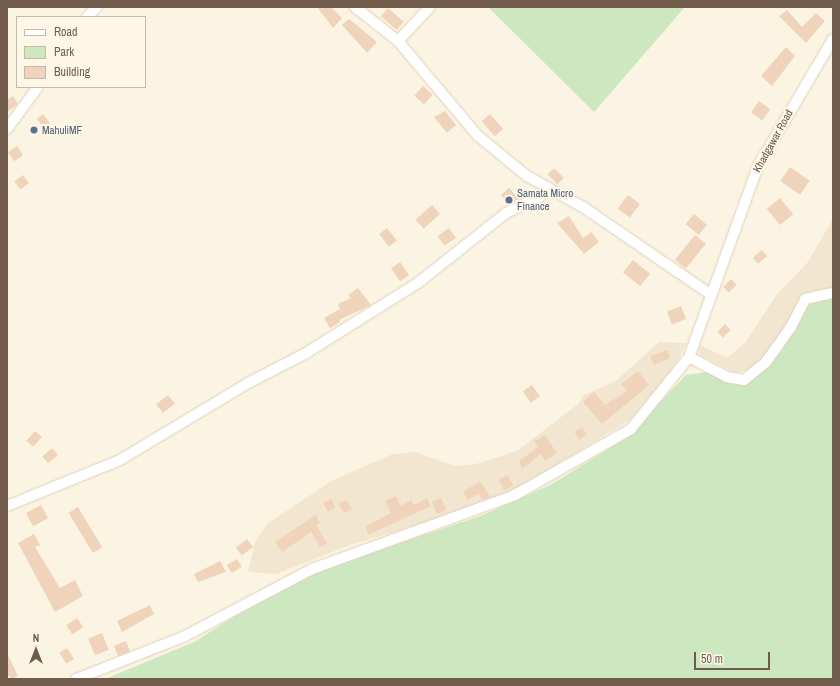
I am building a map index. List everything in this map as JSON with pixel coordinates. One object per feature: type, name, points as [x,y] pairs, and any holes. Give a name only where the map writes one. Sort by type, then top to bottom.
[{"type":"street","points":[[88,16],[97,7]]},
{"type":"street","points":[[355,7],[388,37],[398,41],[478,136],[527,176],[548,187],[710,294]]},
{"type":"street","points":[[398,41],[430,7]]},
{"type":"street","name":"Khadgawar Road","points":[[690,357],[710,294],[758,166],[833,39]]},
{"type":"street","points":[[7,129],[37,88]]},
{"type":"street","points":[[7,506],[120,460],[248,383],[306,353],[419,282],[506,213],[532,200],[548,187]]},
{"type":"street","points":[[76,679],[182,637],[312,569],[515,495],[631,429],[690,357],[727,378],[744,380],[766,362],[791,327],[805,299],[833,293]]},
{"type":"shaded area","points":[[833,219],[833,288],[808,292],[798,301],[792,319],[756,369],[734,373],[699,354],[700,345],[727,358],[745,343],[777,294],[808,262]]},
{"type":"shaded area","points":[[659,342],[687,343],[672,370],[630,420],[528,482],[485,505],[350,545],[276,574],[248,572],[255,542],[267,524],[333,480],[393,454],[415,452],[455,466],[476,464],[517,451],[578,404],[584,395],[617,380]]},
{"type":"green space","points":[[488,7],[685,7],[594,112]]},
{"type":"green space","points":[[833,298],[833,679],[105,679],[194,642],[251,606],[327,568],[483,515],[552,484],[626,438],[686,375],[708,372],[731,384],[756,377],[781,352],[808,304]]},
{"type":"building","points":[[317,7],[331,7],[342,18],[333,28]]},
{"type":"building","points":[[388,8],[404,22],[397,30],[381,16]]},
{"type":"building","points":[[787,10],[802,27],[816,13],[825,21],[806,43],[779,16]]},
{"type":"building","points":[[349,19],[377,42],[367,53],[342,25]]},
{"type":"building","points":[[786,47],[795,56],[772,86],[761,76]]},
{"type":"building","points":[[423,86],[433,95],[424,104],[414,96]]},
{"type":"building","points":[[13,96],[18,104],[7,112],[7,100]]},
{"type":"building","points":[[759,101],[770,109],[762,121],[751,112]]},
{"type":"building","points":[[445,111],[456,125],[447,133],[434,117]]},
{"type":"building","points":[[43,114],[50,123],[43,128],[37,119]]},
{"type":"building","points":[[490,114],[503,129],[495,136],[482,121]]},
{"type":"building","points":[[17,146],[23,155],[14,161],[8,152]]},
{"type":"building","points":[[790,167],[810,181],[800,195],[780,181]]},
{"type":"building","points":[[554,168],[564,178],[558,184],[548,174]]},
{"type":"building","points":[[23,175],[29,183],[20,190],[14,182]]},
{"type":"building","points":[[509,188],[519,199],[509,204],[501,195]]},
{"type":"building","points":[[628,195],[640,204],[630,218],[618,209]]},
{"type":"building","points":[[780,198],[793,214],[780,225],[767,209]]},
{"type":"building","points":[[432,205],[440,214],[424,229],[416,220]]},
{"type":"building","points":[[694,214],[707,225],[699,235],[686,224]]},
{"type":"building","points":[[569,216],[583,238],[591,232],[599,242],[584,254],[557,223]]},
{"type":"building","points":[[387,228],[397,241],[389,247],[379,234]]},
{"type":"building","points":[[449,228],[456,238],[444,246],[438,236]]},
{"type":"building","points":[[695,235],[706,244],[686,269],[675,260]]},
{"type":"building","points":[[762,250],[767,256],[758,264],[753,258]]},
{"type":"building","points":[[633,260],[650,274],[640,286],[623,272]]},
{"type":"building","points":[[400,262],[409,275],[400,281],[391,268]]},
{"type":"building","points":[[731,279],[737,285],[729,292],[723,287]]},
{"type":"building","points":[[358,288],[371,305],[339,320],[340,322],[330,328],[324,318],[340,309],[338,304],[351,298],[348,295]]},
{"type":"building","points":[[681,306],[686,319],[672,324],[667,311]]},
{"type":"building","points":[[725,324],[731,330],[723,337],[717,332]]},
{"type":"building","points":[[667,350],[670,358],[654,365],[650,356]]},
{"type":"building","points":[[638,371],[649,385],[602,424],[583,402],[594,392],[605,405],[627,391],[621,384]]},
{"type":"building","points":[[532,385],[540,397],[531,403],[523,391]]},
{"type":"building","points":[[168,395],[175,404],[163,413],[156,404]]},
{"type":"building","points":[[582,427],[587,435],[579,439],[574,432]]},
{"type":"building","points":[[35,431],[42,437],[33,447],[26,441]]},
{"type":"building","points":[[545,435],[557,453],[545,461],[541,454],[522,469],[519,461],[538,447],[534,441]]},
{"type":"building","points":[[52,448],[58,455],[48,463],[42,457]]},
{"type":"building","points":[[507,475],[513,485],[505,490],[498,480]]},
{"type":"building","points":[[480,481],[490,497],[482,500],[478,494],[467,500],[463,492]]},
{"type":"building","points":[[396,496],[401,506],[411,500],[414,505],[427,498],[431,506],[368,535],[366,526],[391,513],[385,501]]},
{"type":"building","points":[[441,498],[446,510],[437,514],[432,502]]},
{"type":"building","points":[[331,499],[336,508],[328,512],[323,503]]},
{"type":"building","points":[[346,500],[352,509],[344,513],[338,504]]},
{"type":"building","points":[[41,505],[48,518],[33,526],[26,513]]},
{"type":"building","points":[[78,507],[102,547],[93,553],[69,513]]},
{"type":"building","points":[[316,515],[320,524],[316,525],[327,543],[320,547],[311,532],[282,552],[275,542]]},
{"type":"building","points":[[34,534],[40,545],[35,547],[60,588],[75,580],[83,596],[55,612],[18,543]]},
{"type":"building","points":[[247,539],[253,547],[242,555],[236,547]]},
{"type":"building","points":[[237,559],[242,567],[232,573],[227,565]]},
{"type":"building","points":[[220,561],[226,572],[198,582],[194,574]]},
{"type":"building","points":[[150,605],[154,614],[122,632],[117,621]]},
{"type":"building","points":[[77,618],[83,627],[72,634],[66,625]]},
{"type":"building","points":[[102,633],[109,650],[95,655],[88,639]]},
{"type":"building","points":[[126,641],[130,651],[118,656],[114,646]]},
{"type":"building","points":[[67,648],[74,659],[66,664],[59,653]]},
{"type":"building","points":[[7,653],[18,676],[12,679],[7,675]]},
{"type":"place","name":"MahuliMF","points":[[34,130]]},
{"type":"place","name":"Samata Micro Finance","points":[[509,200]]}]
